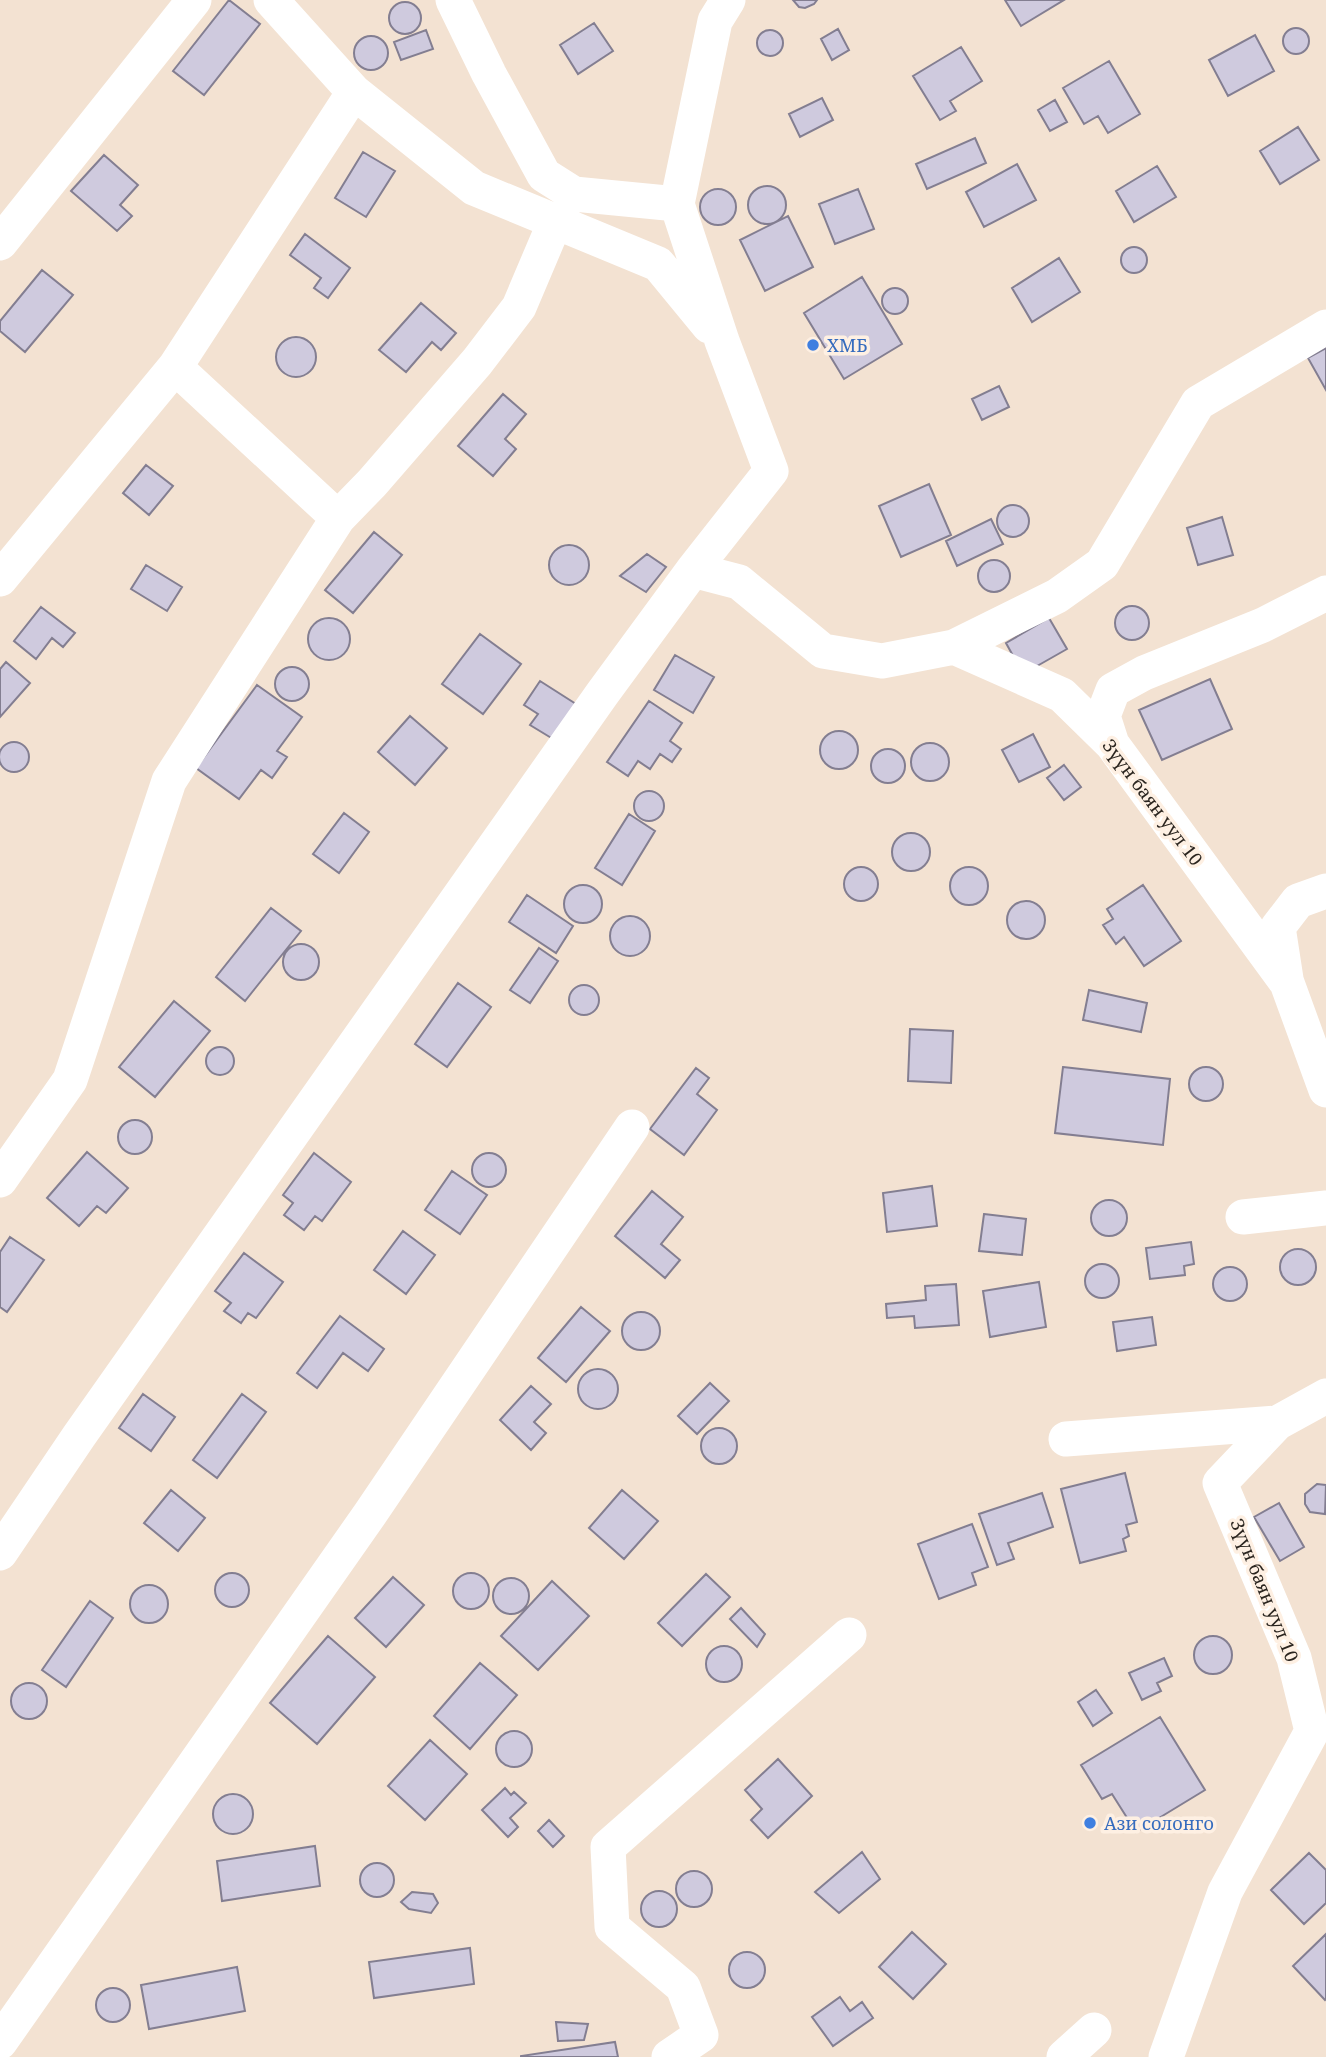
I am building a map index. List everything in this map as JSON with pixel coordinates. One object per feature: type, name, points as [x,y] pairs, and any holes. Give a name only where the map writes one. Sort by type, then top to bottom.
[{"type":"street","points":[[0,243],[194,0]]},
{"type":"street","points":[[271,0],[354,92],[474,188],[658,264],[722,341]]},
{"type":"street","points":[[453,0],[489,74],[544,175],[574,194],[677,204]]},
{"type":"street","points":[[0,1553],[87,1425],[602,694],[693,570],[771,471],[722,341],[677,204],[715,21],[727,0]]},
{"type":"street","points":[[0,579],[175,367],[354,92]]},
{"type":"street","points":[[0,1181],[70,1080],[169,781],[338,518],[372,483],[459,382],[519,307],[555,222]]},
{"type":"street","points":[[693,570],[738,582],[823,651],[883,661],[954,647],[1057,596],[1102,564],[1198,404],[1326,327]]},
{"type":"street","points":[[175,367],[338,518]]},
{"type":"street","points":[[1112,744],[1103,716],[1113,690],[1144,673],[1263,625],[1326,593]]},
{"type":"street","name":"Зүүн баян уул 10","points":[[954,647],[1062,695],[1112,744],[1286,984],[1326,1090]]},
{"type":"street","points":[[1286,984],[1278,927],[1298,901],[1326,891]]},
{"type":"street","points":[[0,2042],[370,1514],[632,1127]]},
{"type":"street","points":[[1243,1217],[1326,1208]]},
{"type":"street","name":"Зүүн баян уул 10","points":[[1166,2057],[1225,1892],[1312,1731],[1294,1658],[1220,1483],[1277,1423],[1326,1396]]},
{"type":"street","points":[[1066,1440],[1277,1423]]},
{"type":"street","points":[[668,2057],[701,2035],[683,1987],[612,1927],[608,1847],[849,1635]]},
{"type":"street","points":[[1065,2057],[1094,2031]]},
{"type":"building","points":[[229,0],[260,24],[204,95],[173,71]]},
{"type":"building","points":[[793,0],[817,0],[805,8],[799,7]]},
{"type":"building","points":[[1005,0],[1064,0],[1021,26]]},
{"type":"building","points":[[405,2],[416,7],[421,18],[416,29],[405,34],[394,29],[389,18],[394,7]]},
{"type":"building","points":[[594,23],[613,51],[578,74],[560,45]]},
{"type":"building","points":[[1296,28],[1305,32],[1309,41],[1305,50],[1296,54],[1287,50],[1283,41],[1287,32]]},
{"type":"building","points":[[838,29],[849,50],[832,60],[821,39]]},
{"type":"building","points":[[426,30],[433,49],[401,60],[394,42]]},
{"type":"building","points":[[770,30],[779,34],[783,43],[779,52],[770,56],[761,52],[757,43],[761,34]]},
{"type":"building","points":[[1255,35],[1274,71],[1228,96],[1209,60]]},
{"type":"building","points":[[371,36],[383,41],[388,53],[383,65],[371,70],[359,65],[354,53],[359,41]]},
{"type":"building","points":[[961,47],[982,81],[950,101],[956,111],[940,120],[913,76]]},
{"type":"building","points":[[1109,61],[1140,114],[1108,133],[1098,116],[1084,124],[1063,88]]},
{"type":"building","points":[[822,98],[833,120],[800,137],[789,114]]},
{"type":"building","points":[[1055,100],[1067,122],[1050,131],[1038,110]]},
{"type":"building","points":[[1298,127],[1319,160],[1280,184],[1260,151]]},
{"type":"building","points":[[975,138],[986,163],[927,189],[916,164]]},
{"type":"building","points":[[363,152],[395,171],[366,217],[335,198]]},
{"type":"building","points":[[104,155],[138,185],[120,205],[132,216],[117,231],[71,191]]},
{"type":"building","points":[[1017,164],[1036,200],[984,227],[966,192]]},
{"type":"building","points":[[1157,166],[1176,197],[1134,222],[1116,191]]},
{"type":"building","points":[[767,186],[780,192],[786,205],[780,218],[767,224],[754,218],[748,205],[754,192]]},
{"type":"building","points":[[718,189],[730,195],[736,207],[730,219],[718,225],[706,219],[700,207],[706,195]]},
{"type":"building","points":[[858,189],[874,229],[835,244],[819,204]]},
{"type":"building","points":[[788,216],[813,267],[765,291],[740,240]]},
{"type":"building","points":[[305,234],[350,268],[328,298],[314,288],[321,278],[290,255]]},
{"type":"building","points":[[1134,247],[1143,251],[1147,260],[1143,269],[1134,273],[1125,269],[1121,260],[1125,251]]},
{"type":"building","points":[[1059,258],[1080,292],[1032,322],[1012,288]]},
{"type":"building","points":[[42,270],[73,295],[25,352],[0,331],[0,321]]},
{"type":"building","points":[[862,277],[902,344],[844,379],[804,313]]},
{"type":"building","points":[[895,288],[904,292],[908,301],[904,310],[895,314],[886,310],[882,301],[886,292]]},
{"type":"building","points":[[421,303],[456,333],[441,350],[432,342],[406,372],[379,350]]},
{"type":"building","points":[[296,337],[310,343],[316,357],[310,371],[296,377],[282,371],[276,357],[282,343]]},
{"type":"building","points":[[1326,348],[1326,390],[1308,358]]},
{"type":"building","points":[[999,386],[1009,407],[982,420],[972,399]]},
{"type":"building","points":[[503,394],[526,414],[505,439],[516,449],[493,476],[458,446]]},
{"type":"building","points":[[146,465],[173,486],[149,515],[123,493]]},
{"type":"building","points":[[929,484],[951,535],[901,557],[879,506]]},
{"type":"building","points":[[1013,505],[1024,510],[1029,521],[1024,532],[1013,537],[1002,532],[997,521],[1002,510]]},
{"type":"building","points":[[1222,517],[1233,555],[1198,565],[1187,528]]},
{"type":"building","points":[[991,519],[1003,544],[957,566],[946,541]]},
{"type":"building","points":[[374,532],[402,555],[353,613],[325,590]]},
{"type":"building","points":[[569,545],[577,546],[583,551],[588,557],[588,573],[583,579],[577,584],[569,585],[561,584],[555,579],[550,573],[549,565],[550,557],[555,551],[561,546]]},
{"type":"building","points":[[647,554],[666,567],[646,592],[620,576]]},
{"type":"building","points":[[994,560],[1005,565],[1010,576],[1005,587],[994,592],[983,587],[978,576],[983,565]]},
{"type":"building","points":[[146,565],[182,587],[167,611],[131,589]]},
{"type":"building","points":[[1132,606],[1144,611],[1149,623],[1144,635],[1132,640],[1120,635],[1115,623],[1120,611]]},
{"type":"building","points":[[41,607],[75,633],[63,647],[52,638],[36,659],[14,641]]},
{"type":"building","points":[[329,618],[344,624],[350,639],[344,654],[329,660],[314,654],[308,639],[314,624]]},
{"type":"building","points":[[1049,618],[1067,649],[1023,674],[1006,643]]},
{"type":"building","points":[[480,634],[521,664],[483,714],[442,684]]},
{"type":"building","points":[[675,655],[714,677],[693,713],[654,690]]},
{"type":"building","points":[[6,662],[30,683],[0,717],[0,669]]},
{"type":"building","points":[[292,667],[304,672],[309,684],[304,696],[292,701],[280,696],[275,684],[280,672]]},
{"type":"building","points":[[1210,679],[1232,729],[1162,760],[1139,710]]},
{"type":"building","points":[[540,681],[576,704],[553,739],[530,725],[538,714],[524,705]]},
{"type":"building","points":[[257,685],[302,717],[277,751],[287,757],[272,778],[261,770],[239,799],[196,768]]},
{"type":"building","points":[[649,701],[682,723],[670,741],[681,749],[672,762],[660,754],[650,769],[638,761],[628,776],[607,762]]},
{"type":"building","points":[[410,716],[447,748],[415,785],[378,752]]},
{"type":"building","points":[[839,731],[852,737],[858,750],[852,763],[839,769],[826,763],[820,750],[826,737]]},
{"type":"building","points":[[1033,734],[1050,767],[1019,782],[1002,750]]},
{"type":"building","points":[[14,742],[25,746],[29,757],[25,768],[14,772],[3,768],[-1,757],[3,746]]},
{"type":"building","points":[[930,743],[943,749],[949,762],[943,775],[930,781],[917,775],[911,762],[917,749]]},
{"type":"building","points":[[888,749],[900,754],[905,766],[900,778],[888,783],[876,778],[871,766],[876,754]]},
{"type":"building","points":[[1064,765],[1081,787],[1064,800],[1047,778]]},
{"type":"building","points":[[649,791],[655,792],[663,800],[663,812],[655,820],[649,821],[643,820],[635,812],[634,806],[635,800],[643,792]]},
{"type":"building","points":[[344,813],[369,832],[339,873],[313,854]]},
{"type":"building","points":[[629,814],[655,831],[622,885],[595,868]]},
{"type":"building","points":[[911,833],[925,838],[930,852],[925,866],[911,871],[897,866],[892,852],[897,838]]},
{"type":"building","points":[[861,867],[873,872],[878,884],[873,896],[861,901],[849,896],[844,884],[849,872]]},
{"type":"building","points":[[969,867],[983,872],[988,886],[983,900],[969,905],[955,900],[950,886],[955,872]]},
{"type":"building","points":[[583,885],[596,891],[602,904],[596,917],[583,923],[570,917],[564,904],[570,891]]},
{"type":"building","points":[[1143,885],[1181,941],[1144,966],[1124,937],[1116,944],[1103,925],[1113,919],[1107,909]]},
{"type":"building","points":[[527,895],[573,926],[556,953],[509,922]]},
{"type":"building","points":[[1026,901],[1039,907],[1045,920],[1039,933],[1026,939],[1013,933],[1007,920],[1013,907]]},
{"type":"building","points":[[271,908],[301,931],[245,1001],[216,977]]},
{"type":"building","points":[[630,916],[644,922],[650,936],[644,950],[630,956],[616,950],[610,936],[616,922]]},
{"type":"building","points":[[301,944],[314,949],[319,962],[314,975],[301,980],[288,975],[283,962],[288,949]]},
{"type":"building","points":[[539,948],[558,961],[530,1003],[510,990]]},
{"type":"building","points":[[458,983],[491,1007],[447,1067],[415,1044]]},
{"type":"building","points":[[584,985],[590,986],[598,994],[598,1006],[590,1014],[584,1015],[578,1014],[570,1006],[569,1000],[570,994],[578,986]]},
{"type":"building","points":[[1089,990],[1147,1003],[1141,1032],[1083,1020]]},
{"type":"building","points":[[174,1001],[210,1031],[155,1097],[119,1067]]},
{"type":"building","points":[[910,1029],[953,1031],[951,1083],[908,1081]]},
{"type":"building","points":[[220,1047],[230,1051],[234,1061],[230,1071],[220,1075],[210,1071],[206,1061],[210,1051]]},
{"type":"building","points":[[1063,1067],[1170,1079],[1163,1145],[1055,1133]]},
{"type":"building","points":[[1206,1067],[1218,1072],[1223,1084],[1218,1096],[1206,1101],[1194,1096],[1189,1084],[1194,1072]]},
{"type":"building","points":[[696,1068],[709,1078],[697,1094],[717,1110],[684,1155],[650,1129]]},
{"type":"building","points":[[135,1120],[147,1125],[152,1137],[147,1149],[135,1154],[123,1149],[118,1137],[123,1125]]},
{"type":"building","points":[[87,1152],[128,1188],[106,1213],[97,1206],[79,1226],[47,1198]]},
{"type":"building","points":[[314,1153],[351,1182],[322,1221],[315,1216],[304,1230],[284,1215],[293,1203],[283,1195]]},
{"type":"building","points":[[489,1153],[501,1158],[506,1170],[501,1182],[489,1187],[477,1182],[472,1170],[477,1158]]},
{"type":"building","points":[[452,1171],[487,1195],[460,1234],[425,1210]]},
{"type":"building","points":[[932,1186],[937,1226],[887,1232],[883,1193]]},
{"type":"building","points":[[652,1191],[683,1217],[661,1244],[680,1260],[665,1278],[615,1236]]},
{"type":"building","points":[[1109,1200],[1121,1206],[1127,1218],[1121,1230],[1109,1236],[1097,1230],[1091,1218],[1097,1206]]},
{"type":"building","points":[[984,1214],[1026,1219],[1022,1255],[979,1251]]},
{"type":"building","points":[[403,1231],[435,1255],[406,1294],[374,1270]]},
{"type":"building","points":[[10,1237],[44,1260],[7,1312],[0,1307],[0,1252]]},
{"type":"building","points":[[1191,1242],[1194,1264],[1184,1266],[1185,1275],[1150,1279],[1146,1248]]},
{"type":"building","points":[[1298,1249],[1311,1254],[1316,1267],[1311,1280],[1298,1285],[1285,1280],[1280,1267],[1285,1254]]},
{"type":"building","points":[[244,1253],[283,1282],[256,1318],[248,1313],[241,1323],[224,1311],[231,1303],[215,1291]]},
{"type":"building","points":[[1102,1264],[1114,1269],[1119,1281],[1114,1293],[1102,1298],[1090,1293],[1085,1281],[1090,1269]]},
{"type":"building","points":[[1230,1267],[1242,1272],[1247,1284],[1242,1296],[1230,1301],[1218,1296],[1213,1284],[1218,1272]]},
{"type":"building","points":[[1039,1282],[1046,1327],[990,1337],[983,1291]]},
{"type":"building","points":[[956,1284],[959,1325],[915,1328],[914,1316],[887,1318],[886,1304],[926,1300],[925,1286]]},
{"type":"building","points":[[581,1307],[610,1331],[566,1382],[538,1358]]},
{"type":"building","points":[[641,1312],[655,1317],[660,1331],[655,1345],[641,1350],[627,1345],[622,1331],[627,1317]]},
{"type":"building","points":[[340,1316],[384,1349],[368,1371],[343,1353],[317,1388],[297,1373]]},
{"type":"building","points":[[1152,1317],[1156,1345],[1117,1351],[1113,1322]]},
{"type":"building","points":[[598,1369],[612,1375],[618,1389],[612,1403],[598,1409],[584,1403],[578,1389],[584,1375]]},
{"type":"building","points":[[710,1383],[729,1401],[697,1434],[678,1416]]},
{"type":"building","points":[[531,1386],[551,1404],[534,1422],[546,1433],[531,1450],[500,1420]]},
{"type":"building","points":[[143,1394],[175,1417],[151,1451],[119,1428]]},
{"type":"building","points":[[242,1394],[266,1412],[217,1478],[193,1460]]},
{"type":"building","points":[[719,1428],[732,1433],[737,1446],[732,1459],[719,1464],[706,1459],[701,1446],[706,1433]]},
{"type":"building","points":[[1125,1473],[1137,1522],[1126,1525],[1129,1536],[1123,1539],[1126,1551],[1080,1563],[1061,1489]]},
{"type":"building","points":[[1317,1484],[1326,1485],[1325,1514],[1310,1512],[1305,1504],[1305,1494]]},
{"type":"building","points":[[171,1490],[205,1518],[178,1551],[144,1523]]},
{"type":"building","points":[[622,1490],[658,1521],[624,1559],[589,1528]]},
{"type":"building","points":[[1042,1493],[1053,1527],[1008,1543],[1014,1559],[997,1565],[979,1514]]},
{"type":"building","points":[[1279,1503],[1304,1547],[1280,1561],[1254,1517]]},
{"type":"building","points":[[972,1524],[988,1567],[972,1573],[976,1585],[939,1599],[918,1544]]},
{"type":"building","points":[[232,1573],[244,1578],[249,1590],[244,1602],[232,1607],[220,1602],[215,1590],[220,1578]]},
{"type":"building","points":[[471,1573],[484,1578],[489,1591],[484,1604],[471,1609],[458,1604],[453,1591],[458,1578]]},
{"type":"building","points":[[706,1574],[730,1597],[682,1646],[658,1623]]},
{"type":"building","points":[[393,1577],[424,1605],[386,1647],[355,1618]]},
{"type":"building","points":[[511,1578],[524,1583],[529,1596],[524,1609],[511,1614],[498,1609],[493,1596],[498,1583]]},
{"type":"building","points":[[552,1581],[589,1616],[538,1670],[501,1636]]},
{"type":"building","points":[[149,1585],[162,1591],[168,1604],[162,1617],[149,1623],[136,1617],[130,1604],[136,1591]]},
{"type":"building","points":[[90,1601],[113,1618],[66,1687],[42,1670]]},
{"type":"building","points":[[741,1608],[765,1634],[757,1647],[730,1619]]},
{"type":"building","points":[[328,1636],[375,1677],[317,1744],[270,1703]]},
{"type":"building","points":[[1213,1636],[1227,1641],[1232,1655],[1227,1669],[1213,1674],[1199,1669],[1194,1655],[1199,1641]]},
{"type":"building","points":[[724,1646],[737,1651],[742,1664],[737,1677],[724,1682],[711,1677],[706,1664],[711,1651]]},
{"type":"building","points":[[1164,1658],[1172,1676],[1157,1683],[1161,1691],[1142,1700],[1129,1673]]},
{"type":"building","points":[[480,1663],[517,1695],[470,1749],[434,1716]]},
{"type":"building","points":[[29,1683],[41,1689],[47,1701],[41,1713],[29,1719],[17,1713],[11,1701],[17,1689]]},
{"type":"building","points":[[1096,1690],[1112,1713],[1093,1726],[1078,1702]]},
{"type":"building","points":[[1160,1717],[1205,1790],[1136,1832],[1112,1794],[1102,1799],[1081,1765]]},
{"type":"building","points":[[514,1731],[527,1736],[532,1749],[527,1762],[514,1767],[501,1762],[496,1749],[501,1736]]},
{"type":"building","points":[[430,1740],[467,1774],[425,1820],[388,1786]]},
{"type":"building","points":[[778,1759],[812,1796],[768,1838],[751,1820],[762,1809],[745,1790]]},
{"type":"building","points":[[505,1788],[511,1795],[514,1792],[526,1803],[510,1818],[518,1827],[508,1837],[482,1810]]},
{"type":"building","points":[[233,1794],[247,1800],[253,1814],[247,1828],[233,1834],[219,1828],[213,1814],[219,1800]]},
{"type":"building","points":[[549,1820],[564,1836],[553,1847],[538,1831]]},
{"type":"building","points":[[315,1846],[320,1886],[222,1901],[217,1861]]},
{"type":"building","points":[[862,1852],[880,1879],[839,1913],[815,1892]]},
{"type":"building","points":[[1309,1853],[1326,1870],[1326,1903],[1304,1924],[1271,1890]]},
{"type":"building","points":[[377,1863],[389,1868],[394,1880],[389,1892],[377,1897],[365,1892],[360,1880],[365,1868]]},
{"type":"building","points":[[694,1871],[707,1876],[712,1889],[707,1902],[694,1907],[681,1902],[676,1889],[681,1876]]},
{"type":"building","points":[[659,1891],[671,1897],[677,1909],[671,1921],[659,1927],[647,1921],[641,1909],[647,1897]]},
{"type":"building","points":[[412,1892],[433,1894],[438,1903],[431,1913],[409,1909],[401,1902]]},
{"type":"building","points":[[912,1932],[946,1964],[913,1999],[879,1967]]},
{"type":"building","points":[[1326,1934],[1326,1999],[1325,2000],[1293,1966]]},
{"type":"building","points":[[470,1948],[474,1984],[374,1998],[369,1962]]},
{"type":"building","points":[[747,1952],[760,1957],[765,1970],[760,1983],[747,1988],[734,1983],[729,1970],[734,1957]]},
{"type":"building","points":[[237,1967],[245,2011],[149,2029],[141,1985]]},
{"type":"building","points":[[113,1988],[125,1993],[130,2005],[125,2017],[113,2022],[101,2017],[96,2005],[101,1993]]},
{"type":"building","points":[[840,1997],[850,2011],[862,2002],[873,2018],[833,2046],[812,2017]]},
{"type":"building","points":[[556,2022],[588,2024],[584,2040],[558,2041]]},
{"type":"building","points":[[615,2042],[618,2057],[521,2057],[521,2056]]},
{"type":"place","name":"ХМБ","points":[[813,345]]},
{"type":"place","name":"Ази солонго","points":[[1090,1823]]}]
